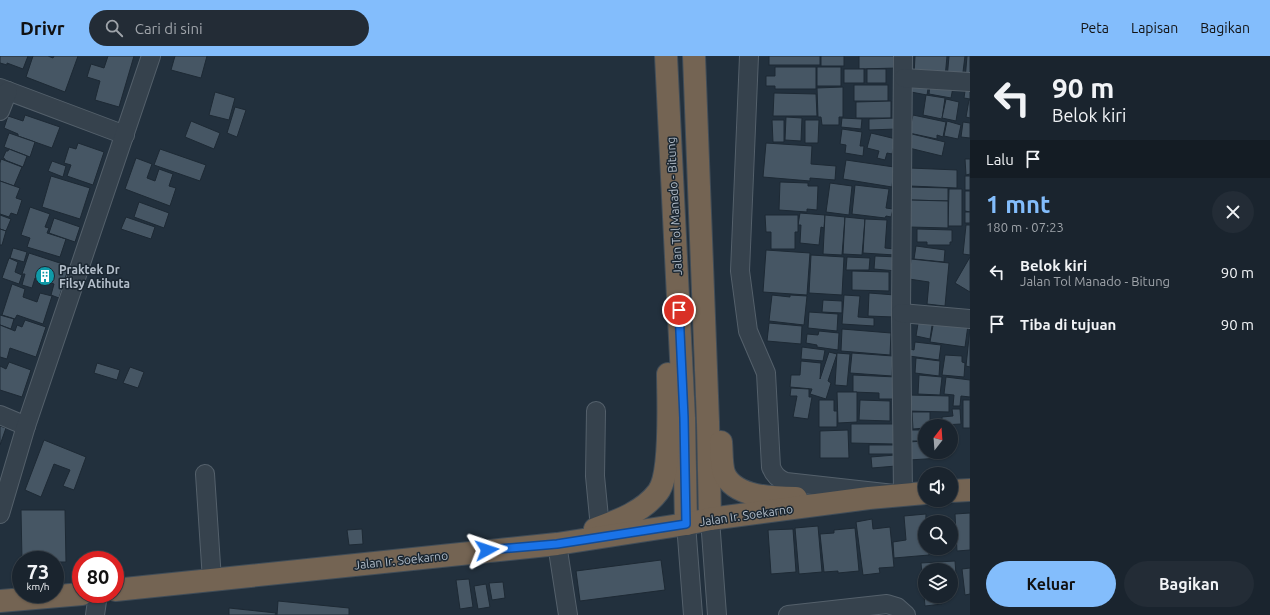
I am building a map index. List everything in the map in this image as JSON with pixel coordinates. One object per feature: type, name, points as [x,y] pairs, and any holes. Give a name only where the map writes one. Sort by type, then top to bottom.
[{"type":"highway","name":"Jalan Tol Manado - Bitung","points":[[666,56],[684,418],[686,524]]},
{"type":"highway","name":"Jalan Tol Manado - Bitung","points":[[694,56],[710,519]]},
{"type":"highway","points":[[557,544],[619,521],[646,506],[659,492],[664,478],[668,450],[668,372],[678,294]]},
{"type":"highway","points":[[703,305],[719,372],[722,464],[725,474],[732,484],[748,493],[773,498],[869,498]]},
{"type":"highway","points":[[958,491],[970,490]]},
{"type":"highway","name":"Jalan Ir. Soekarno","points":[[124,589],[557,544],[710,519],[869,498],[918,493]]},
{"type":"highway","points":[[0,601],[72,595]]},
{"type":"street","points":[[0,514],[26,426],[151,56]]},
{"type":"street","points":[[749,56],[740,271],[748,331],[766,373],[771,467],[774,474],[779,479],[786,482],[903,494],[901,313],[903,56]]},
{"type":"street","points":[[904,78],[970,82]]},
{"type":"street","points":[[0,111],[4,90],[125,135]]},
{"type":"street","points":[[901,313],[970,319]]},
{"type":"street","points":[[596,411],[595,476],[600,528]]},
{"type":"street","points":[[0,415],[26,426]]},
{"type":"street","points":[[205,474],[212,580]]},
{"type":"street","points":[[710,519],[717,615]]},
{"type":"street","points":[[686,524],[693,615]]},
{"type":"street","points":[[557,544],[568,615]]},
{"type":"street","points":[[95,615],[97,603]]},
{"type":"street","points":[[798,614],[887,604],[898,607],[906,615]]},
{"type":"building","points":[[0,56],[28,56],[23,69],[7,63],[7,65],[0,63]]},
{"type":"building","points":[[33,56],[48,56],[53,58],[54,56],[78,56],[65,92],[26,77]]},
{"type":"building","points":[[108,56],[134,56],[119,107],[95,100],[100,81],[87,77],[91,64],[104,68]]},
{"type":"building","points":[[175,56],[207,56],[201,78],[171,70]]},
{"type":"building","points":[[769,56],[820,56],[820,65],[769,65]]},
{"type":"building","points":[[821,56],[844,56],[844,66],[821,66]]},
{"type":"building","points":[[859,56],[897,56],[897,68],[859,69]]},
{"type":"building","points":[[915,56],[947,56],[945,78],[914,75]]},
{"type":"building","points":[[949,56],[965,56],[962,80],[947,79]]},
{"type":"building","points":[[967,56],[970,56],[970,81],[965,80]]},
{"type":"building","points":[[775,67],[816,67],[816,89],[775,89],[775,86],[766,86],[766,76],[775,76]]},
{"type":"building","points":[[817,67],[841,67],[841,86],[817,86]]},
{"type":"building","points":[[844,69],[864,69],[864,83],[844,83]]},
{"type":"building","points":[[867,69],[886,69],[886,83],[867,83]]},
{"type":"building","points":[[913,81],[929,83],[927,95],[911,92]]},
{"type":"building","points":[[930,84],[953,87],[951,98],[929,94]]},
{"type":"building","points":[[966,84],[970,85],[970,99],[964,98]]},
{"type":"building","points":[[854,85],[888,85],[888,101],[854,101]]},
{"type":"building","points":[[843,87],[843,117],[839,117],[839,125],[822,125],[821,117],[818,117],[817,88]]},
{"type":"building","points":[[215,92],[235,98],[229,120],[209,115]]},
{"type":"building","points":[[774,93],[816,94],[817,116],[773,116]]},
{"type":"building","points":[[926,95],[945,98],[942,119],[923,115]]},
{"type":"building","points":[[946,99],[959,102],[956,121],[942,118]]},
{"type":"building","points":[[970,100],[970,118],[966,117]]},
{"type":"building","points":[[891,101],[891,118],[856,118],[856,102]]},
{"type":"building","points":[[235,107],[246,110],[237,137],[227,133]]},
{"type":"building","points":[[25,115],[60,127],[52,148],[18,136],[18,134],[4,128],[8,116],[23,121]]},
{"type":"building","points":[[913,115],[946,122],[943,137],[937,135],[937,139],[909,133]]},
{"type":"building","points":[[786,117],[802,118],[801,141],[785,140]]},
{"type":"building","points":[[842,118],[862,119],[861,129],[841,127]]},
{"type":"building","points":[[896,118],[896,129],[869,130],[869,119]]},
{"type":"building","points":[[772,120],[784,120],[784,142],[773,142]]},
{"type":"building","points":[[805,120],[819,120],[818,143],[805,143]]},
{"type":"building","points":[[191,121],[220,133],[214,149],[185,137]]},
{"type":"building","points":[[947,121],[961,125],[958,139],[944,136]]},
{"type":"building","points":[[963,122],[970,123],[970,138],[961,137]]},
{"type":"building","points":[[842,129],[862,132],[860,146],[864,146],[863,156],[845,153],[846,145],[840,144]]},
{"type":"building","points":[[9,133],[35,142],[30,157],[4,147]]},
{"type":"building","points":[[871,133],[896,139],[892,154],[887,153],[885,160],[877,158],[879,151],[867,148]]},
{"type":"building","points":[[912,134],[945,142],[942,156],[909,148]]},
{"type":"building","points":[[78,143],[104,152],[93,185],[67,176],[71,165],[64,163],[69,147],[76,149]]},
{"type":"building","points":[[766,143],[812,146],[811,164],[836,166],[835,180],[810,178],[810,181],[763,177]]},
{"type":"building","points":[[9,149],[27,156],[23,167],[3,158],[6,151]]},
{"type":"building","points":[[160,149],[206,165],[200,181],[154,165]]},
{"type":"building","points":[[136,158],[152,164],[147,178],[155,181],[159,169],[173,174],[169,186],[176,188],[170,206],[125,189]]},
{"type":"building","points":[[1,159],[22,167],[14,186],[0,181]]},
{"type":"building","points":[[965,159],[970,159],[970,174],[966,175]]},
{"type":"building","points":[[846,160],[894,167],[892,187],[843,179]]},
{"type":"building","points":[[52,161],[66,166],[63,177],[48,171]]},
{"type":"building","points":[[910,168],[957,170],[957,188],[910,186]]},
{"type":"building","points":[[51,176],[90,188],[80,219],[42,207]]},
{"type":"building","points":[[965,176],[970,176],[970,190],[965,190]]},
{"type":"building","points":[[0,181],[20,188],[16,198],[22,200],[17,215],[11,213],[9,217],[0,214]]},
{"type":"building","points":[[780,182],[808,183],[808,186],[818,186],[817,210],[807,209],[807,212],[779,210]]},
{"type":"building","points":[[830,183],[852,186],[849,215],[826,212]]},
{"type":"building","points":[[855,185],[889,189],[886,208],[893,209],[891,217],[886,216],[885,218],[852,214]]},
{"type":"building","points":[[909,187],[948,188],[948,201],[910,200]]},
{"type":"building","points":[[949,189],[962,189],[962,226],[948,226]]},
{"type":"building","points":[[965,191],[970,191],[970,212],[965,211]]},
{"type":"building","points":[[909,200],[948,201],[948,228],[909,227]]},
{"type":"building","points":[[139,202],[169,213],[164,228],[134,217]]},
{"type":"building","points":[[30,207],[50,214],[45,227],[49,228],[47,233],[66,239],[60,257],[27,247],[30,238],[21,235]]},
{"type":"building","points":[[965,212],[970,212],[970,223],[965,223]]},
{"type":"building","points":[[800,213],[825,215],[824,228],[821,227],[819,245],[800,243],[801,225],[798,225]]},
{"type":"building","points":[[0,215],[11,219],[6,231],[0,229]]},
{"type":"building","points":[[765,215],[798,215],[798,232],[795,232],[795,249],[771,249],[771,232],[766,232]]},
{"type":"building","points":[[825,215],[845,217],[842,255],[823,254]]},
{"type":"building","points":[[126,217],[155,227],[151,239],[121,229]]},
{"type":"building","points":[[845,217],[865,219],[862,255],[843,254]]},
{"type":"building","points":[[54,218],[80,227],[75,242],[49,233]]},
{"type":"building","points":[[865,219],[887,220],[885,248],[895,249],[895,255],[863,253]]},
{"type":"building","points":[[966,225],[970,225],[970,255],[963,254]]},
{"type":"building","points":[[0,229],[6,231],[2,245],[0,245]]},
{"type":"building","points":[[917,229],[952,230],[952,242],[950,242],[950,245],[927,245],[927,242],[917,242]]},
{"type":"building","points":[[916,246],[945,250],[944,262],[914,259]]},
{"type":"building","points":[[13,248],[27,252],[24,262],[10,258]]},
{"type":"building","points":[[766,250],[810,253],[807,295],[763,292]]},
{"type":"building","name":"Praktek Dr Filsy Atihuta","points":[[29,253],[69,266],[59,298],[51,295],[54,284],[35,278],[32,288],[22,285],[25,274],[22,274]]},
{"type":"building","points":[[811,255],[844,257],[842,295],[809,293]]},
{"type":"building","points":[[875,256],[898,257],[897,271],[874,269]]},
{"type":"building","points":[[847,257],[870,258],[869,270],[846,270]]},
{"type":"building","points":[[970,257],[970,292],[955,283]]},
{"type":"building","points":[[9,258],[18,262],[15,272],[22,275],[19,284],[2,278]]},
{"type":"building","points":[[911,259],[949,263],[945,306],[927,304],[929,282],[909,279]]},
{"type":"building","points":[[852,271],[889,272],[889,291],[852,290]]},
{"type":"building","points":[[12,284],[25,289],[23,297],[37,302],[40,293],[52,296],[43,324],[17,315],[15,319],[2,315]]},
{"type":"building","points":[[869,293],[895,295],[894,317],[868,316]]},
{"type":"building","points":[[772,295],[790,297],[790,295],[807,296],[804,325],[769,321]]},
{"type":"building","points":[[844,295],[860,296],[858,317],[874,318],[874,326],[842,324]]},
{"type":"building","points":[[823,300],[842,301],[842,313],[822,312]]},
{"type":"building","points":[[809,312],[838,314],[837,331],[808,328]]},
{"type":"building","points":[[0,315],[14,319],[11,329],[0,325]]},
{"type":"building","points":[[919,317],[933,319],[930,339],[916,336]]},
{"type":"building","points":[[25,320],[46,327],[36,357],[10,348],[7,359],[0,357],[0,325],[15,331],[17,325],[22,327]]},
{"type":"building","points":[[934,320],[968,325],[965,347],[930,342]]},
{"type":"building","points":[[769,323],[802,326],[801,344],[767,341]]},
{"type":"building","points":[[970,328],[970,367],[966,366]]},
{"type":"building","points":[[842,329],[891,333],[890,355],[841,351]]},
{"type":"building","points":[[819,331],[839,333],[838,350],[817,347],[817,345],[806,343],[807,334],[818,335]]},
{"type":"building","points":[[915,342],[941,345],[939,360],[909,356],[910,349],[914,350]]},
{"type":"building","points":[[802,347],[825,350],[823,361],[801,359]]},
{"type":"building","points":[[829,352],[837,354],[828,381],[831,383],[826,399],[810,394],[812,389],[790,387],[791,375],[800,375],[801,361],[821,363],[820,379]]},
{"type":"building","points":[[837,353],[850,354],[847,386],[835,385]]},
{"type":"building","points":[[852,353],[893,356],[892,376],[850,373]]},
{"type":"building","points":[[945,355],[962,356],[962,362],[965,363],[964,377],[942,375]]},
{"type":"building","points":[[916,358],[940,361],[939,376],[915,373]]},
{"type":"building","points":[[9,362],[31,370],[22,397],[0,390],[0,366],[6,369]]},
{"type":"building","points":[[97,363],[120,370],[117,380],[94,373]]},
{"type":"building","points":[[130,367],[144,372],[138,388],[123,383]]},
{"type":"building","points":[[853,375],[896,377],[895,399],[879,399],[879,393],[853,392]]},
{"type":"building","points":[[919,375],[942,377],[940,395],[918,394]]},
{"type":"building","points":[[946,377],[970,380],[970,397],[961,396],[960,406],[953,406],[954,395],[944,394]]},
{"type":"building","points":[[791,388],[809,389],[809,397],[812,397],[808,419],[793,417],[797,396],[790,396]]},
{"type":"building","points":[[837,392],[857,392],[857,422],[838,423]]},
{"type":"building","points":[[909,395],[949,396],[949,412],[908,411]]},
{"type":"building","points":[[819,400],[834,400],[834,411],[837,411],[837,427],[819,427]]},
{"type":"building","points":[[860,400],[890,401],[890,421],[859,420]]},
{"type":"building","points":[[963,400],[970,400],[970,428],[963,428]]},
{"type":"building","points":[[952,409],[960,409],[961,424],[958,424],[958,419],[942,419],[942,417],[953,416]]},
{"type":"building","points":[[912,412],[930,412],[930,419],[918,419],[918,429],[913,429]]},
{"type":"building","points":[[851,424],[894,424],[894,444],[851,443]]},
{"type":"building","points":[[0,426],[6,428],[0,445]]},
{"type":"building","points":[[848,430],[849,458],[820,458],[820,431]]},
{"type":"building","points":[[909,430],[918,430],[918,441],[910,441]]},
{"type":"building","points":[[44,440],[86,457],[74,490],[63,486],[70,470],[54,464],[41,497],[25,490]]},
{"type":"building","points":[[918,441],[918,459],[925,459],[909,460],[908,442]]},
{"type":"building","points":[[869,445],[895,445],[895,454],[869,454]]},
{"type":"building","points":[[895,455],[896,466],[872,468],[871,457]]},
{"type":"building","points":[[21,510],[65,510],[66,562],[64,562],[64,551],[22,551]]},
{"type":"building","points":[[970,513],[970,550],[958,551],[958,515],[955,514]]},
{"type":"building","points":[[926,514],[918,515],[918,555],[929,555],[894,558],[893,542],[906,540],[904,516]]},
{"type":"building","points":[[872,519],[873,529],[890,527],[894,567],[879,568],[880,573],[863,575],[856,522]]},
{"type":"building","points":[[818,526],[822,572],[799,574],[795,528]]},
{"type":"building","points":[[855,528],[859,571],[838,573],[838,571],[824,572],[820,534],[834,533],[834,530]]},
{"type":"building","points":[[362,529],[363,544],[349,545],[347,530]]},
{"type":"building","points":[[793,529],[796,572],[771,574],[768,530]]},
{"type":"building","points":[[661,560],[665,590],[580,601],[576,571]]},
{"type":"building","points":[[955,561],[955,563],[921,563]]},
{"type":"building","points":[[970,568],[970,594],[965,595],[962,569]]},
{"type":"building","points":[[469,579],[473,607],[460,609],[456,580]]},
{"type":"building","points":[[503,582],[505,598],[492,600],[489,583]]},
{"type":"building","points":[[486,584],[490,607],[478,609],[474,586]]},
{"type":"building","points":[[278,601],[349,608],[349,615],[277,615]]},
{"type":"building","points":[[925,603],[942,603],[942,604],[925,606]]},
{"type":"building","points":[[229,608],[276,613],[275,615],[229,615]]},
{"type":"place","name":"Praktek Dr Filsy Atihuta","points":[[45,276]]},
{"type":"route","points":[[487,550],[557,544],[686,524],[684,418],[679,310]]}]
